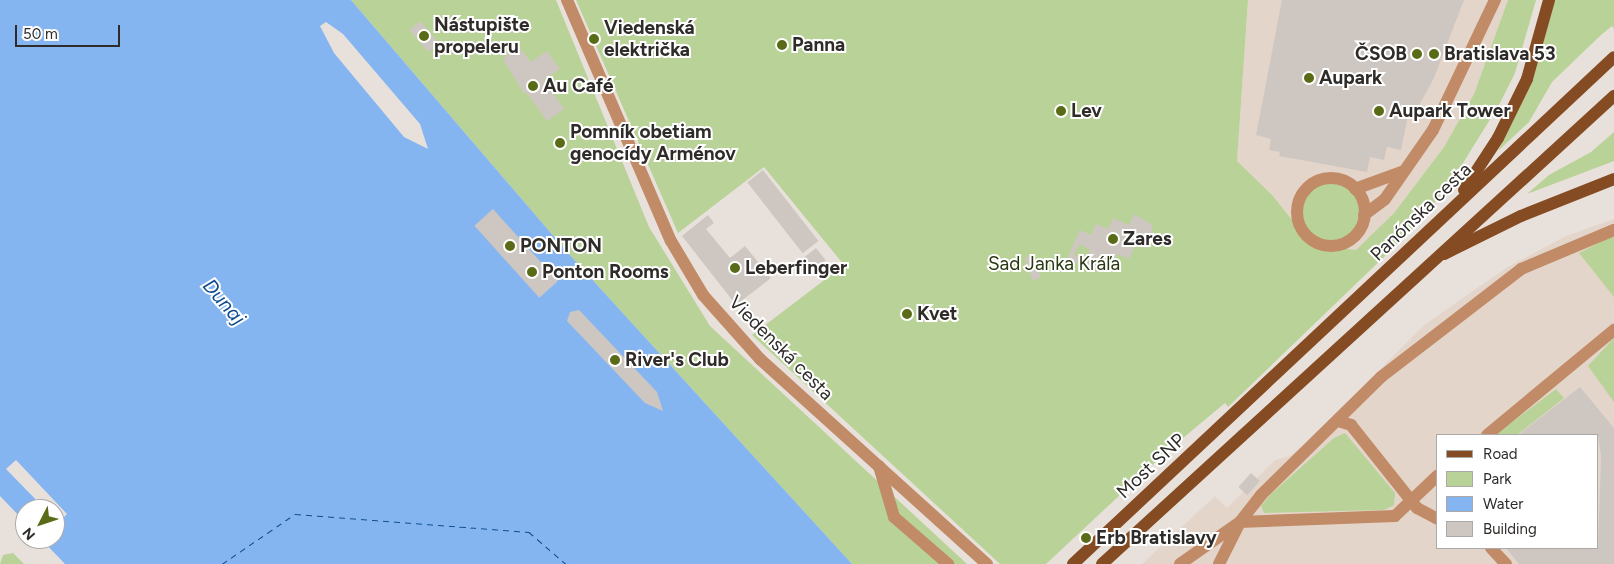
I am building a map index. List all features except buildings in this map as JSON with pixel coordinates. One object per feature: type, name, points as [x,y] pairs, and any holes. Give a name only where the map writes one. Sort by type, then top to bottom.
[{"type":"main road","points":[[1449,213],[1514,107],[1526,79],[1549,0]]},
{"type":"main road","name":"Panónska cesta","points":[[1254,395],[1614,57]]},
{"type":"main road","points":[[1431,261],[1614,96]]},
{"type":"main road","points":[[1431,261],[1515,218],[1614,179]]},
{"type":"main road","name":"Most SNP","points":[[1102,564],[1431,261]]},
{"type":"main road","name":"Most SNP","points":[[1073,564],[1254,395]]},
{"type":"street","name":"Viedenská cesta","points":[[567,0],[671,241],[691,278],[748,348],[987,564]]},
{"type":"street","points":[[1486,21],[1490,0]]},
{"type":"street","points":[[1404,171],[1355,189],[1332,179],[1313,184],[1300,200],[1299,221],[1309,238],[1334,246],[1353,238],[1364,215],[1385,199],[1404,171],[1446,107],[1495,0]]},
{"type":"street","points":[[1355,189],[1364,215]]},
{"type":"street","points":[[1220,564],[1240,522],[1286,469],[1338,421],[1381,377],[1521,269],[1614,230]]},
{"type":"street","points":[[1488,434],[1614,330]]},
{"type":"street","points":[[1338,421],[1351,425],[1409,498],[1436,518]]},
{"type":"street","points":[[879,466],[894,517],[948,564]]},
{"type":"street","points":[[1180,564],[1199,546],[1240,522],[1395,516],[1409,498],[1436,477]]},
{"type":"street","points":[[1192,564],[1199,546]]},
{"type":"street","points":[[1492,549],[1506,564]]},
{"type":"shaded area","points":[[1248,0],[1508,0],[1474,94],[1444,147],[1394,213],[1356,250],[1312,245],[1273,196],[1237,161]]},
{"type":"shaded area","points":[[1614,219],[1614,564],[1142,564],[1215,496],[1227,508],[1275,460],[1290,456],[1309,441],[1423,326],[1506,268],[1566,236]]},
{"type":"green space","points":[[351,0],[556,0],[649,227],[710,326],[967,564],[852,564],[568,253]]},
{"type":"green space","name":"Sad Janka Kráľa","points":[[576,0],[1248,0],[1237,161],[1273,196],[1312,245],[1356,250],[1394,213],[1444,147],[1474,94],[1508,0],[1536,0],[1515,73],[1499,105],[1450,184],[1412,230],[1228,407],[1225,403],[1165,453],[1046,564],[1000,564],[752,335],[844,265],[764,167],[678,233]]},
{"type":"green space","points":[[1555,0],[1614,0],[1614,29],[1612,26],[1601,35],[1552,82],[1529,122],[1498,151],[1533,80]]},
{"type":"green space","points":[[1614,132],[1614,161],[1527,194],[1549,175],[1591,152]]},
{"type":"green space","points":[[1331,181],[1343,184],[1353,190],[1359,200],[1362,212],[1359,224],[1353,234],[1343,240],[1331,243],[1319,240],[1309,234],[1303,224],[1300,212],[1303,200],[1309,190],[1319,184]]},
{"type":"green space","points":[[1614,235],[1614,297],[1579,253]]},
{"type":"green space","points":[[1614,338],[1614,402],[1588,366]]},
{"type":"green space","points":[[1556,389],[1564,398],[1518,434],[1496,434]]},
{"type":"green space","points":[[1345,433],[1395,493],[1394,505],[1384,510],[1264,513],[1261,506],[1271,494],[1334,438]]},
{"type":"green space","points":[[13,553],[24,564],[0,564],[3,555]]},
{"type":"water","name":"Dunaj","points":[[0,0],[351,0],[568,253],[852,564],[65,564],[51,549],[65,549],[65,499],[15,499],[15,512],[0,496]]},
{"type":"pier","points":[[326,22],[343,34],[420,124],[428,149],[404,137],[334,53],[320,26]]},
{"type":"pier","points":[[16,460],[53,499],[35,499],[6,469]]},
{"type":"ferry route","points":[[222,564],[295,514],[529,532],[566,564]]},
{"type":"place","name":"Nástupište propeleru","points":[[424,36]]},
{"type":"place","name":"Viedenská električka","points":[[594,39]]},
{"type":"place","name":"Panna","points":[[782,45]]},
{"type":"place","name":"ČSOB","points":[[1417,54]]},
{"type":"place","name":"Bratislava 53","points":[[1434,54]]},
{"type":"place","name":"Aupark","points":[[1309,78]]},
{"type":"place","name":"Au Café","points":[[533,86]]},
{"type":"place","name":"Lev","points":[[1061,111]]},
{"type":"place","name":"Aupark Tower","points":[[1379,111]]},
{"type":"place","name":"Pomník obetiam genocídy Arménov","points":[[560,143]]},
{"type":"place","name":"Zares","points":[[1113,239]]},
{"type":"place","name":"PONTON","points":[[510,246]]},
{"type":"place","name":"Leberfinger","points":[[735,268]]},
{"type":"place","name":"Ponton Rooms","points":[[532,272]]},
{"type":"place","name":"Kvet","points":[[907,314]]},
{"type":"place","name":"River's Club","points":[[615,360]]},
{"type":"place","name":"Erb Bratislavy","points":[[1086,538]]}]
